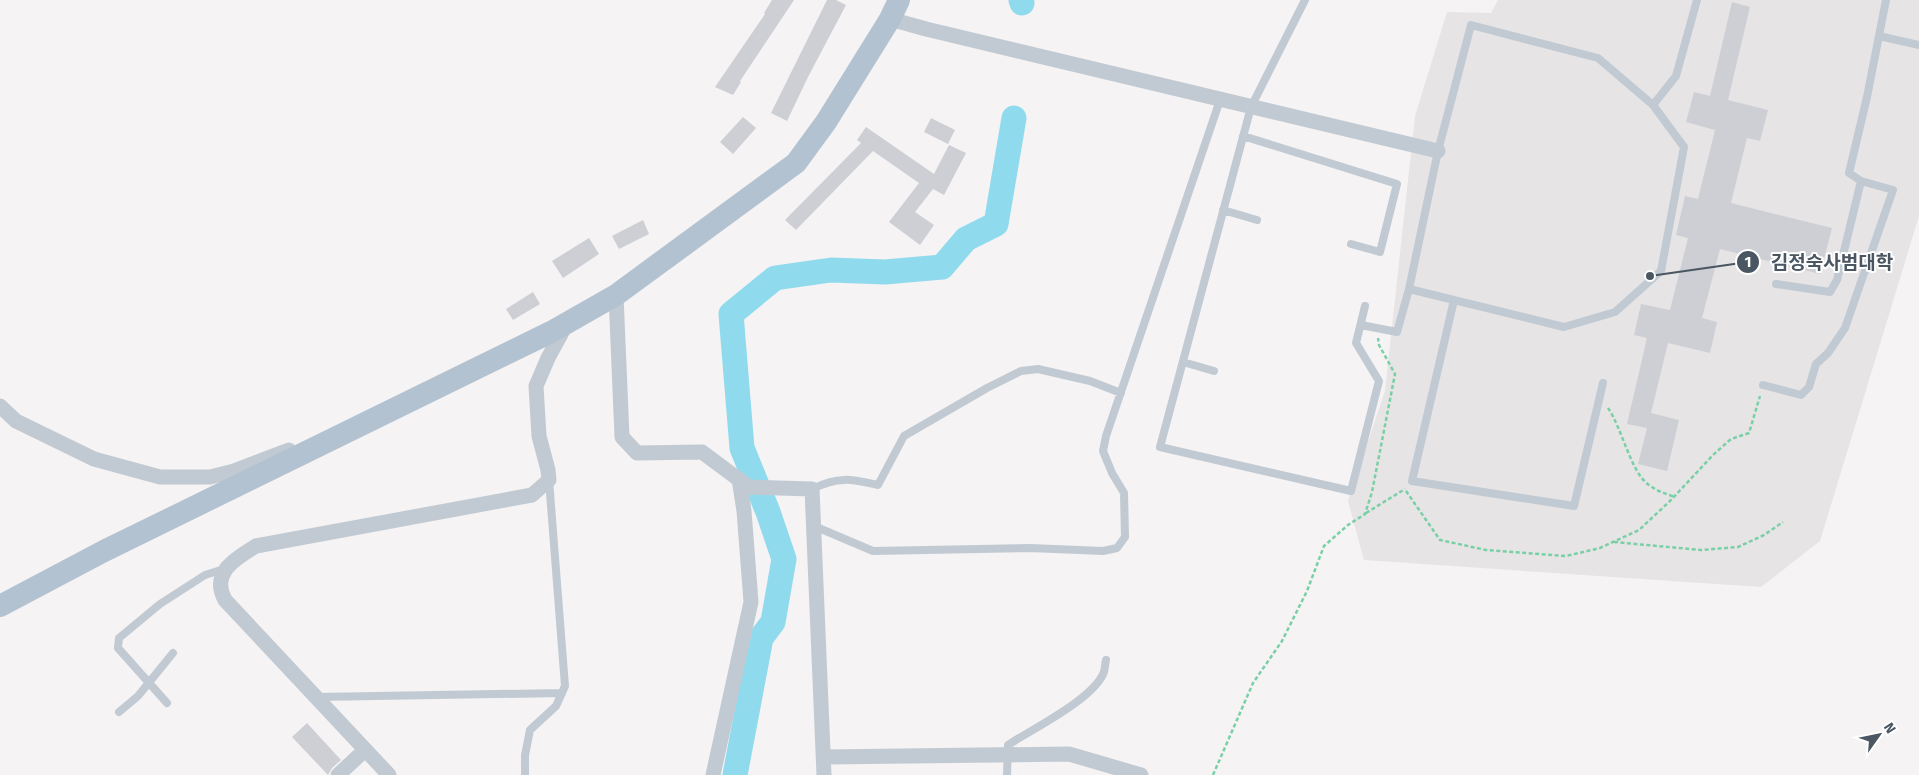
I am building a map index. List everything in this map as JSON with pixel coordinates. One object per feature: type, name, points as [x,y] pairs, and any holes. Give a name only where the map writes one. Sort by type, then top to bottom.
[{"type":"main road","points":[[0,606],[104,551],[567,322],[616,295],[796,163],[826,122],[894,10]]},
{"type":"street","points":[[894,10],[1220,100],[1438,151]]},
{"type":"street","points":[[616,295],[622,437],[637,453],[702,452],[744,483],[772,487],[812,489],[824,775]]},
{"type":"street","points":[[389,775],[224,600],[220,592],[224,569],[237,557],[256,546],[532,495],[549,480],[539,436],[536,386],[567,322]]},
{"type":"street","points":[[0,406],[16,421],[94,459],[160,477],[210,477],[234,471],[352,428]]},
{"type":"street","points":[[713,775],[751,602],[744,510],[744,483]]},
{"type":"street","points":[[338,775],[365,750]]},
{"type":"street","points":[[824,757],[1069,754],[1141,775]]},
{"type":"lane","points":[[1305,0],[1251,106],[1160,447],[1351,491],[1379,381],[1356,343],[1365,306]]},
{"type":"lane","points":[[1653,105],[1676,76],[1697,0]]},
{"type":"lane","points":[[1763,384],[1801,395],[1809,387],[1816,364],[1828,353],[1845,328],[1893,190],[1861,181],[1849,173],[1867,97],[1886,0]]},
{"type":"lane","points":[[1361,325],[1397,332],[1409,289],[1438,151],[1471,25],[1598,58],[1653,105],[1684,146],[1661,271],[1616,312],[1564,327],[1409,289]]},
{"type":"lane","points":[[1879,36],[1919,45]]},
{"type":"lane","points":[[814,526],[873,551],[1021,548],[1103,551],[1117,548],[1125,537],[1124,493],[1112,473],[1103,451],[1106,436],[1220,100]]},
{"type":"lane","points":[[1243,136],[1397,184],[1380,252],[1350,244]]},
{"type":"lane","points":[[1776,284],[1830,292],[1837,280],[1861,181]]},
{"type":"lane","points":[[1223,210],[1257,220]]},
{"type":"lane","points":[[1454,300],[1412,481],[1574,506],[1603,383]]},
{"type":"lane","points":[[1183,362],[1214,371]]},
{"type":"lane","points":[[812,489],[827,482],[852,479],[878,485],[904,436],[987,388],[1021,371],[1038,369],[1090,381],[1121,392]]},
{"type":"lane","points":[[525,775],[530,730],[556,706],[564,686],[549,480]]},
{"type":"lane","points":[[167,703],[118,648],[118,638],[160,604],[205,575],[224,569]]},
{"type":"lane","points":[[119,712],[138,696],[172,653]]},
{"type":"lane","points":[[1007,775],[1006,754],[1008,744],[1078,702],[1092,689],[1103,673],[1106,660]]},
{"type":"lane","points":[[315,697],[562,693]]},
{"type":"path","points":[[1365,514],[1372,492],[1396,374],[1379,345],[1378,328]]},
{"type":"path","points":[[1405,489],[1440,540],[1486,550],[1566,556],[1600,548],[1639,530],[1725,445],[1731,440],[1749,433],[1763,384]]},
{"type":"path","points":[[1600,397],[1611,412],[1638,473],[1648,484],[1674,497]]},
{"type":"path","points":[[1213,775],[1253,683],[1282,641],[1307,591],[1324,546],[1348,525],[1405,489],[1412,481]]},
{"type":"path","points":[[1613,542],[1701,550],[1738,547],[1764,535],[1782,522]]},
{"type":"shaded area","points":[[1498,0],[1919,0],[1919,216],[1820,541],[1761,587],[1364,560],[1348,501],[1385,391],[1415,116],[1447,12],[1491,13]]},
{"type":"building","points":[[772,0],[794,0],[740,81],[733,95],[715,87],[765,14]]},
{"type":"building","points":[[827,0],[836,0],[846,5],[787,121],[771,113]]},
{"type":"building","points":[[1732,2],[1750,7],[1728,100],[1768,110],[1760,141],[1747,138],[1731,203],[1832,228],[1820,274],[1720,249],[1702,318],[1717,322],[1710,353],[1668,343],[1651,413],[1679,420],[1667,471],[1638,464],[1647,428],[1627,424],[1647,338],[1634,335],[1641,304],[1670,310],[1688,238],[1676,235],[1685,196],[1698,199],[1715,130],[1686,122],[1694,92],[1710,96]]},
{"type":"building","points":[[743,117],[756,128],[733,154],[720,142]]},
{"type":"building","points":[[931,118],[955,130],[948,144],[924,132]]},
{"type":"building","points":[[866,127],[934,174],[949,145],[966,153],[944,195],[933,189],[915,212],[934,225],[920,245],[889,222],[919,183],[873,151],[796,230],[785,220],[861,143],[857,140]]},
{"type":"building","points":[[643,220],[649,234],[619,249],[612,236]]},
{"type":"building","points":[[589,238],[599,254],[563,278],[552,261]]},
{"type":"building","points":[[533,292],[540,304],[513,320],[506,309]]},
{"type":"building","points":[[307,723],[341,760],[332,768],[328,775],[292,737]]},
{"type":"waterway","points":[[735,775],[761,638],[773,622],[784,559],[768,512],[742,448],[731,314],[775,278],[831,270],[885,272],[942,267],[966,239],[996,224],[1014,118]]},
{"type":"place","name":"김정숙사범대학","points":[[1650,276]]}]
